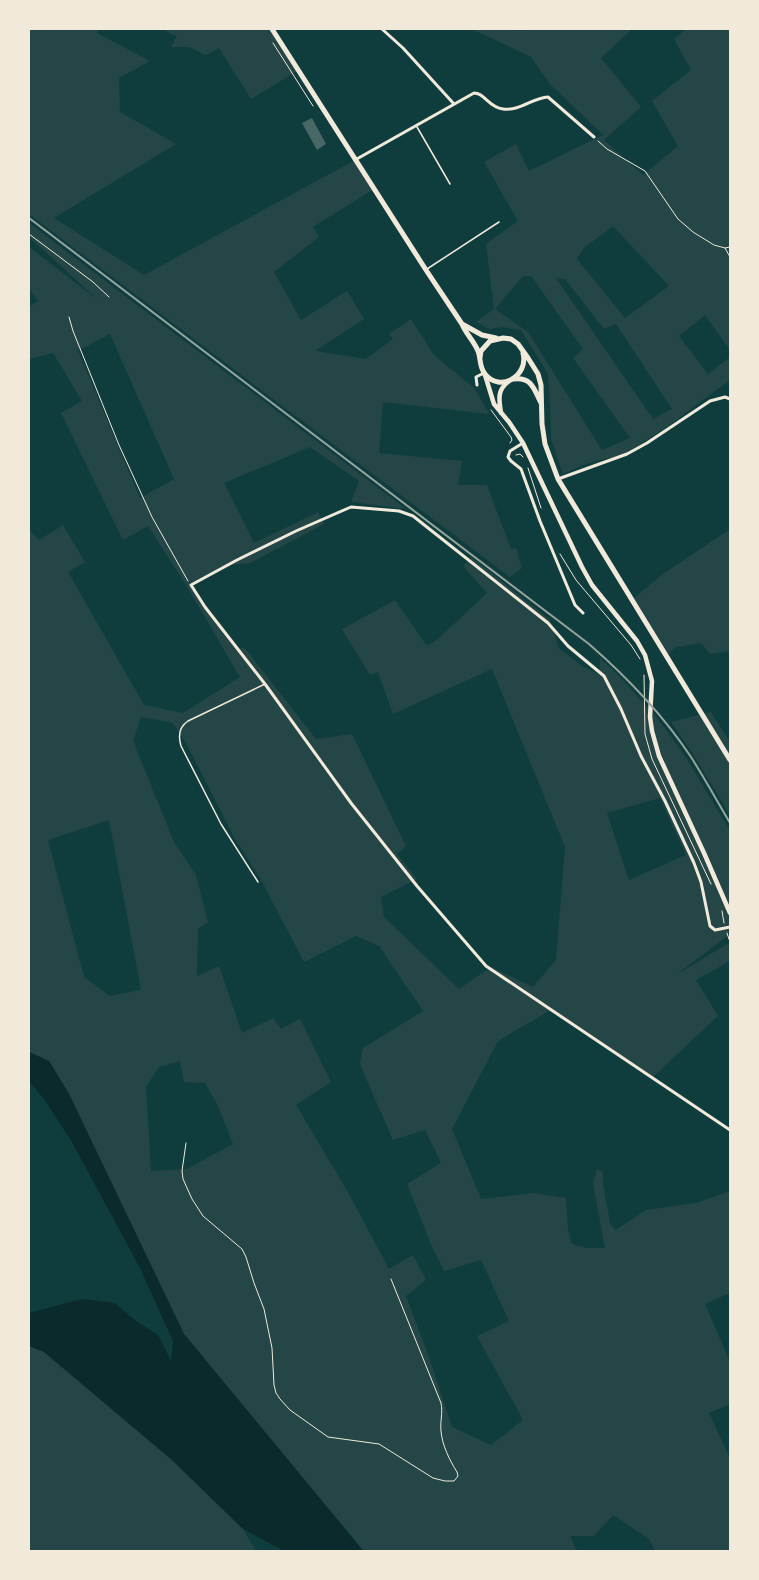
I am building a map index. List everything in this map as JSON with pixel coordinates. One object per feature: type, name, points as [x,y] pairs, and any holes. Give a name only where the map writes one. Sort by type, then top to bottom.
[{"type":"main road","points":[[272,29],[462,324],[465,333],[478,350],[480,363],[485,374],[490,396],[494,404],[523,443],[582,567],[599,595],[642,648],[648,664],[652,690],[650,717],[654,743],[730,914]]},
{"type":"main road","points":[[462,324],[482,335],[511,339],[518,344],[538,374],[542,385],[542,424],[545,444],[558,479],[730,760]]},
{"type":"main road","points":[[480,358],[485,346],[490,341],[497,338]]},
{"type":"main road","points":[[501,413],[499,401],[500,392],[503,386],[520,374],[524,367],[522,350]]},
{"type":"main road","points":[[485,374],[492,380],[500,382],[520,379],[528,382],[534,387],[541,404]]},
{"type":"street","points":[[382,29],[403,48],[454,104]]},
{"type":"street","points":[[355,160],[471,94],[477,93],[483,96],[494,107],[510,110],[521,108],[543,97],[548,97],[594,137]]},
{"type":"street","points":[[477,385],[476,378],[485,374]]},
{"type":"street","points":[[558,479],[627,454],[647,443],[710,401],[725,397],[730,399]]},
{"type":"street","points":[[523,443],[510,451],[508,457],[521,469],[540,521],[576,605],[583,613]]},
{"type":"street","points":[[730,927],[715,930],[710,926],[701,882],[694,862],[665,801],[641,756],[621,709],[604,676],[568,646],[551,626],[413,516],[400,511],[351,507],[237,560],[191,585],[205,607],[265,684],[351,803],[417,886],[486,966],[730,1130]]},
{"type":"lane","points":[[416,125],[450,184]]},
{"type":"lane","points":[[426,270],[499,222]]},
{"type":"lane","points":[[258,882],[221,824],[181,746],[179,735],[182,725],[188,721],[265,684]]},
{"type":"path","points":[[594,137],[607,149],[645,171],[678,219],[694,232],[714,245],[725,248],[730,247]]},
{"type":"path","points":[[29,234],[92,282],[109,297]]},
{"type":"path","points":[[725,248],[730,257]]},
{"type":"path","points":[[70,317],[74,331],[119,445],[152,518],[191,585]]},
{"type":"path","points":[[516,455],[522,455],[524,459]]},
{"type":"path","points":[[526,464],[543,513]]},
{"type":"path","points":[[559,553],[576,580],[631,645],[640,659]]},
{"type":"path","points":[[644,674],[645,734],[652,759],[713,888]]},
{"type":"path","points":[[722,910],[724,923]]},
{"type":"path","points":[[727,933],[730,942]]},
{"type":"path","points":[[186,1143],[182,1171],[183,1179],[192,1199],[203,1216],[242,1249],[246,1257],[264,1309],[272,1348],[274,1385],[276,1393],[280,1399],[290,1410],[328,1437],[379,1444],[433,1478],[445,1481],[454,1481],[458,1476],[457,1472],[447,1451],[441,1433],[441,1403],[391,1279]]},
{"type":"shaded area","points":[[29,29],[99,29],[97,33],[150,61],[119,78],[120,112],[176,144],[54,218],[144,275],[355,160],[374,189],[313,227],[319,237],[274,272],[301,320],[347,291],[364,319],[315,351],[366,359],[393,339],[389,334],[411,319],[434,355],[475,389],[489,414],[383,402],[379,453],[462,461],[458,485],[487,485],[511,549],[516,548],[522,568],[510,577],[29,214]]},
{"type":"shaded area","points":[[161,29],[272,29],[297,71],[251,99],[219,48],[206,55],[189,47],[171,47],[177,36]]},
{"type":"shaded area","points":[[472,29],[517,29],[520,31],[523,29],[632,29],[601,58],[641,107],[604,140],[643,175],[678,146],[652,101],[691,70],[674,39],[687,29],[730,29],[730,350],[705,315],[679,336],[708,374],[730,357],[730,380],[664,429],[624,454],[586,464],[563,474],[551,439],[548,374],[521,330],[502,327],[489,329],[476,322],[494,309],[486,244],[518,221],[484,162],[516,144],[529,171],[603,135],[549,83],[531,57]],"holes":[[[613,226],[669,286],[625,318],[577,259],[584,248]],[[523,276],[531,276],[583,349],[573,358],[630,438],[602,450],[528,332],[495,309]],[[556,278],[565,279],[604,329],[616,324],[672,409],[653,419]]]},
{"type":"shaded area","points":[[29,223],[406,509],[351,502],[359,481],[310,447],[224,483],[254,543],[318,512],[324,524],[250,563],[222,566],[191,583],[237,651],[244,647],[316,739],[352,734],[406,846],[397,854],[417,879],[381,897],[384,917],[459,989],[491,967],[533,987],[556,960],[565,847],[492,669],[393,714],[378,672],[370,675],[342,629],[395,600],[427,646],[438,639],[487,593],[463,566],[471,557],[550,620],[559,648],[582,666],[600,675],[600,658],[618,675],[667,731],[687,759],[730,831],[730,934],[676,975],[727,944],[729,945],[730,961],[696,980],[718,1016],[653,1077],[549,1011],[498,1041],[452,1129],[481,1199],[534,1193],[566,1198],[568,1229],[572,1244],[586,1248],[605,1248],[593,1183],[597,1169],[603,1172],[604,1192],[610,1224],[616,1230],[646,1210],[696,1203],[730,1191],[730,1293],[705,1304],[730,1362],[730,1404],[709,1413],[730,1458],[730,1551],[655,1551],[649,1539],[613,1515],[594,1536],[570,1536],[577,1551],[364,1551],[184,1334],[69,1094],[49,1061],[29,1052],[29,530],[39,540],[63,525],[85,562],[68,572],[144,705],[183,713],[240,677],[186,585],[148,526],[123,540],[61,413],[82,401],[53,353],[29,359],[29,307],[38,301],[29,288],[29,247],[98,300],[29,237]],"holes":[[[110,334],[174,479],[140,498],[78,351]],[[141,717],[173,723],[186,743],[235,839],[260,878],[304,962],[356,936],[379,946],[423,1011],[363,1048],[360,1063],[393,1140],[425,1130],[441,1163],[407,1184],[432,1247],[444,1271],[481,1260],[509,1321],[477,1336],[523,1420],[491,1445],[452,1427],[429,1357],[406,1296],[426,1280],[413,1255],[389,1269],[348,1192],[296,1105],[331,1082],[300,1019],[281,1029],[273,1018],[242,1033],[219,966],[197,976],[198,929],[208,922],[196,875],[174,842],[133,741]],[[660,798],[686,855],[629,880],[607,813]],[[109,820],[141,990],[110,996],[84,977],[48,840]],[[180,1061],[184,1082],[205,1083],[218,1106],[233,1144],[187,1169],[151,1171],[146,1087],[159,1067]]]},
{"type":"shaded area","points":[[730,529],[730,651],[710,654],[701,643],[676,647],[668,654],[634,598],[663,574]]},
{"type":"shaded area","points":[[711,712],[730,742],[730,815],[693,754],[671,722]]},
{"type":"shaded area","points":[[29,1052],[49,1061],[69,1094],[184,1334],[363,1551],[284,1551],[243,1529],[172,1460],[44,1352],[29,1346],[29,1313],[82,1299],[115,1303],[136,1321],[158,1335],[171,1361],[173,1341],[140,1268],[72,1142],[44,1099],[29,1081]]},
{"type":"shaded area","points":[[29,1346],[44,1352],[172,1460],[243,1529],[256,1551],[29,1551]]},
{"type":"building","points":[[312,118],[326,144],[317,150],[302,123]]},
{"type":"railway","points":[[29,218],[589,644],[631,684],[669,726],[691,757],[730,823]]}]
